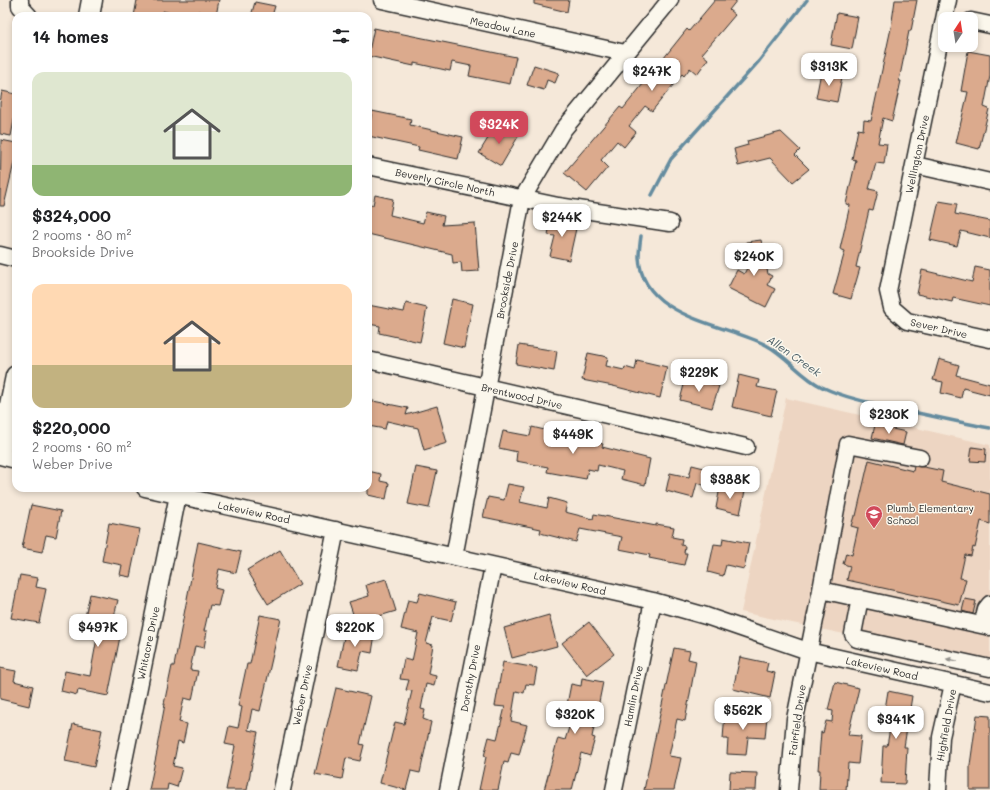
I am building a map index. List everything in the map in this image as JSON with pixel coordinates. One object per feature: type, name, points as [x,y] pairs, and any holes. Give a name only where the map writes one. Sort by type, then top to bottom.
[{"type":"main road","points":[[90,12],[92,0]]},
{"type":"main road","points":[[0,455],[12,396]]},
{"type":"street","points":[[20,0],[20,6],[25,12]]},
{"type":"street","name":"Meadow Lane","points":[[382,0],[625,53]]},
{"type":"street","name":"Brookside Drive","points":[[454,557],[522,199],[563,130],[670,0]]},
{"type":"street","name":"Wellington Drive","points":[[892,308],[888,291],[947,8]]},
{"type":"street","points":[[978,22],[990,25]]},
{"type":"street","points":[[915,165],[990,182]]},
{"type":"street","name":"Beverly Circle North","points":[[372,167],[522,199],[670,223]]},
{"type":"street","points":[[0,255],[12,258]]},
{"type":"street","name":"Sever Drive","points":[[892,308],[907,321],[990,339]]},
{"type":"street","name":"Brentwood Drive","points":[[372,361],[746,447]]},
{"type":"street","name":"Fairfield Drive","points":[[789,790],[795,719],[848,444],[920,458]]},
{"type":"street","points":[[0,455],[12,459]]},
{"type":"street","name":"Lakeview Road","points":[[164,492],[652,601],[706,616],[808,651],[990,692]]},
{"type":"street","name":"Whitacre Drive","points":[[118,790],[178,495]]},
{"type":"street","name":"Weber Drive","points":[[282,790],[336,530]]},
{"type":"street","name":"Dorothy Drive","points":[[448,790],[493,566]]},
{"type":"street","points":[[821,590],[986,626],[986,609],[990,604]]},
{"type":"street","points":[[860,598],[853,634],[857,639],[990,668]]},
{"type":"street","name":"Hamlin Drive","points":[[614,790],[652,601]]},
{"type":"street","name":"Highfield Drive","points":[[938,790],[942,737],[953,684]]},
{"type":"shaded area","name":"Plumb Elementary School","points":[[786,398],[990,445],[990,665],[741,612]]},
{"type":"building","points":[[137,0],[219,0],[217,12],[135,12]]},
{"type":"building","points":[[534,0],[569,0],[567,12],[534,4]]},
{"type":"building","points":[[715,0],[737,0],[729,10],[735,15],[702,54],[708,59],[697,74],[690,68],[684,76],[682,74],[652,111],[645,106],[629,126],[636,132],[624,147],[617,141],[601,160],[608,167],[587,192],[564,173],[620,107],[623,109],[687,29],[689,31]]},
{"type":"building","points":[[895,0],[917,0],[911,31],[909,31],[899,81],[901,81],[892,121],[883,118],[878,143],[887,144],[884,164],[876,163],[869,189],[878,191],[873,211],[869,210],[856,267],[860,268],[851,299],[833,294],[845,251],[840,249],[850,205],[846,204],[856,160],[852,159],[858,129],[863,130],[864,120],[871,121],[891,28]]},
{"type":"building","points":[[255,2],[275,6],[273,12],[252,12]]},
{"type":"building","points":[[837,13],[858,17],[852,49],[831,45]]},
{"type":"building","points":[[374,28],[516,57],[510,84],[469,76],[471,66],[452,62],[450,71],[414,63],[414,66],[372,57],[372,37]]},
{"type":"building","points":[[968,52],[990,55],[990,76],[984,107],[989,109],[979,149],[956,143],[968,92],[961,91]]},
{"type":"building","points":[[534,65],[559,73],[555,83],[547,80],[544,90],[527,85]]},
{"type":"building","points":[[821,72],[842,77],[837,102],[816,98]]},
{"type":"building","points":[[2,91],[12,93],[11,136],[0,134],[0,103]]},
{"type":"building","points":[[372,111],[411,119],[410,125],[463,137],[458,159],[418,150],[419,147],[372,137]]},
{"type":"building","points":[[496,125],[507,128],[519,135],[501,166],[479,153]]},
{"type":"building","points":[[781,132],[800,150],[795,155],[809,169],[793,182],[770,158],[738,166],[734,149],[748,145],[747,141]]},
{"type":"building","points":[[1,140],[12,142],[12,171],[4,206],[0,206]]},
{"type":"building","points":[[375,195],[393,199],[390,215],[423,223],[426,212],[444,216],[442,225],[475,223],[479,271],[462,272],[461,262],[453,263],[452,254],[372,235],[373,205]]},
{"type":"building","points":[[939,201],[957,204],[955,214],[990,221],[990,238],[961,231],[957,246],[930,240]]},
{"type":"building","points":[[551,218],[577,224],[569,260],[550,256],[555,236],[548,235]]},
{"type":"building","points":[[761,240],[768,274],[772,276],[767,285],[775,289],[766,307],[728,288],[737,270],[744,274],[750,262],[746,242]]},
{"type":"building","points":[[975,267],[990,270],[990,306],[953,298],[952,302],[917,294],[922,270],[972,282]]},
{"type":"building","points":[[452,299],[473,304],[464,348],[443,343]]},
{"type":"building","points":[[406,303],[427,308],[420,342],[379,333],[380,326],[372,325],[372,306],[404,312]]},
{"type":"building","points":[[519,345],[557,351],[554,371],[516,364]]},
{"type":"building","points":[[588,353],[608,357],[606,366],[624,370],[625,367],[635,370],[637,360],[667,367],[660,398],[582,380]]},
{"type":"building","points":[[939,359],[959,365],[956,375],[990,384],[990,395],[963,388],[961,398],[941,393],[943,382],[933,380]]},
{"type":"building","points":[[739,375],[759,380],[757,387],[777,391],[771,416],[732,407]]},
{"type":"building","points":[[686,377],[719,386],[712,408],[680,400]]},
{"type":"building","points":[[372,401],[408,408],[406,415],[437,406],[447,443],[424,450],[418,428],[387,421],[385,429],[372,427]]},
{"type":"building","points":[[875,425],[906,432],[903,445],[872,438]]},
{"type":"building","points":[[532,427],[603,444],[602,447],[650,459],[645,485],[621,479],[623,471],[598,465],[597,471],[588,469],[586,479],[547,472],[548,467],[516,461],[517,452],[499,448],[503,431],[530,436]]},
{"type":"building","points":[[972,447],[986,449],[985,462],[970,461]]},
{"type":"building","points":[[869,460],[913,471],[914,466],[943,471],[941,482],[990,494],[990,524],[981,521],[975,548],[973,547],[971,556],[965,555],[960,578],[966,579],[959,605],[847,580],[850,566],[843,564],[846,553],[852,555],[858,528],[851,526],[854,516],[856,516]]},
{"type":"building","points":[[692,465],[708,469],[704,485],[697,483],[693,498],[666,491],[670,473],[689,477]]},
{"type":"building","points":[[416,467],[437,471],[429,508],[408,504]]},
{"type":"building","points":[[372,472],[381,474],[380,481],[389,483],[386,499],[368,495],[368,492],[372,492]]},
{"type":"building","points":[[508,484],[524,487],[520,502],[547,508],[549,498],[567,503],[565,512],[593,519],[594,514],[656,526],[656,524],[674,527],[672,537],[682,539],[681,545],[685,546],[684,553],[687,553],[684,565],[649,558],[650,555],[619,549],[622,537],[580,529],[576,542],[540,533],[541,529],[483,517],[488,497],[504,500]]},
{"type":"building","points":[[720,487],[745,491],[740,514],[716,508]]},
{"type":"building","points":[[31,505],[61,511],[56,537],[46,535],[42,552],[22,548]]},
{"type":"building","points":[[109,523],[140,529],[130,577],[120,575],[122,565],[102,561]]},
{"type":"building","points":[[723,538],[749,543],[744,569],[726,565],[723,576],[708,572],[714,544],[722,545]]},
{"type":"building","points":[[198,542],[241,552],[236,573],[219,569],[215,588],[222,590],[218,606],[210,605],[204,631],[207,631],[204,648],[195,646],[190,670],[198,671],[192,700],[184,698],[179,722],[187,724],[183,743],[178,741],[173,766],[182,768],[177,787],[168,784],[167,790],[149,790],[158,747],[164,704],[172,666],[174,666]]},
{"type":"building","points":[[280,550],[300,584],[268,604],[247,570]]},
{"type":"building","points":[[20,575],[38,578],[36,587],[46,589],[39,623],[11,618]]},
{"type":"building","points":[[386,579],[396,611],[356,623],[349,602],[369,596],[366,585]]},
{"type":"building","points":[[420,593],[456,602],[451,621],[433,617],[426,643],[433,645],[428,674],[436,676],[434,686],[426,684],[421,709],[425,710],[423,719],[431,722],[420,773],[411,771],[406,790],[380,783],[395,722],[404,724],[412,691],[406,690],[409,680],[400,679],[404,659],[412,661],[418,633],[401,629],[408,600],[417,602]]},
{"type":"building","points":[[90,594],[118,600],[112,625],[122,627],[108,696],[78,690],[77,695],[61,691],[65,671],[90,676],[97,638],[81,635]]},
{"type":"building","points":[[965,599],[976,601],[973,614],[962,611]]},
{"type":"building","points":[[260,615],[281,619],[260,711],[252,709],[248,730],[258,732],[247,790],[226,790],[235,746],[225,744],[229,726],[238,728],[242,707],[238,706],[247,664],[250,664]]},
{"type":"building","points":[[549,615],[557,646],[512,658],[504,628]]},
{"type":"building","points":[[589,622],[614,654],[587,675],[562,643]]},
{"type":"building","points":[[346,628],[375,634],[372,653],[362,651],[358,670],[338,666]]},
{"type":"building","points":[[674,648],[690,651],[688,659],[696,661],[685,721],[677,719],[669,756],[681,758],[674,790],[644,790]]},
{"type":"building","points":[[740,657],[768,663],[766,671],[775,673],[770,698],[733,689]]},
{"type":"building","points":[[503,662],[537,668],[534,685],[526,684],[524,693],[516,691],[511,721],[527,725],[519,755],[511,753],[508,763],[504,762],[498,790],[479,790],[486,757],[484,756],[489,737],[497,739],[505,707],[495,706]]},
{"type":"building","points":[[0,668],[16,671],[14,681],[33,686],[29,706],[0,699]]},
{"type":"building","points":[[582,678],[603,682],[592,737],[595,738],[590,756],[581,753],[572,790],[544,790],[558,738],[565,740],[571,721],[564,720],[571,684],[581,686]]},
{"type":"building","points":[[835,682],[859,688],[848,735],[861,736],[858,764],[848,763],[846,790],[819,790],[820,770],[818,770],[821,732],[823,733],[826,721],[832,722],[833,711],[828,710]]},
{"type":"building","points":[[336,688],[371,696],[360,744],[364,745],[360,761],[346,758],[342,779],[315,774]]},
{"type":"building","points":[[888,691],[912,696],[904,747],[907,747],[905,784],[881,783],[883,746],[887,746],[893,710],[885,709]]},
{"type":"building","points":[[725,712],[767,716],[765,738],[748,737],[746,755],[727,754],[728,739],[723,739]]},
{"type":"building","points":[[977,715],[990,716],[990,790],[970,790],[970,765]]},
{"type":"building","points":[[73,724],[102,730],[94,767],[65,761]]},
{"type":"building","points":[[730,772],[757,773],[756,790],[729,790]]},
{"type":"waterway","name":"Allen Creek","points":[[652,195],[671,159],[759,61],[807,0]]},
{"type":"waterway","name":"Allen Creek","points":[[641,236],[639,257],[643,277],[654,294],[670,306],[688,316],[766,345],[781,355],[814,383],[831,391],[867,402],[990,428]]},
{"type":"place","name":"Plumb Elementary School","points":[[874,529]]}]
